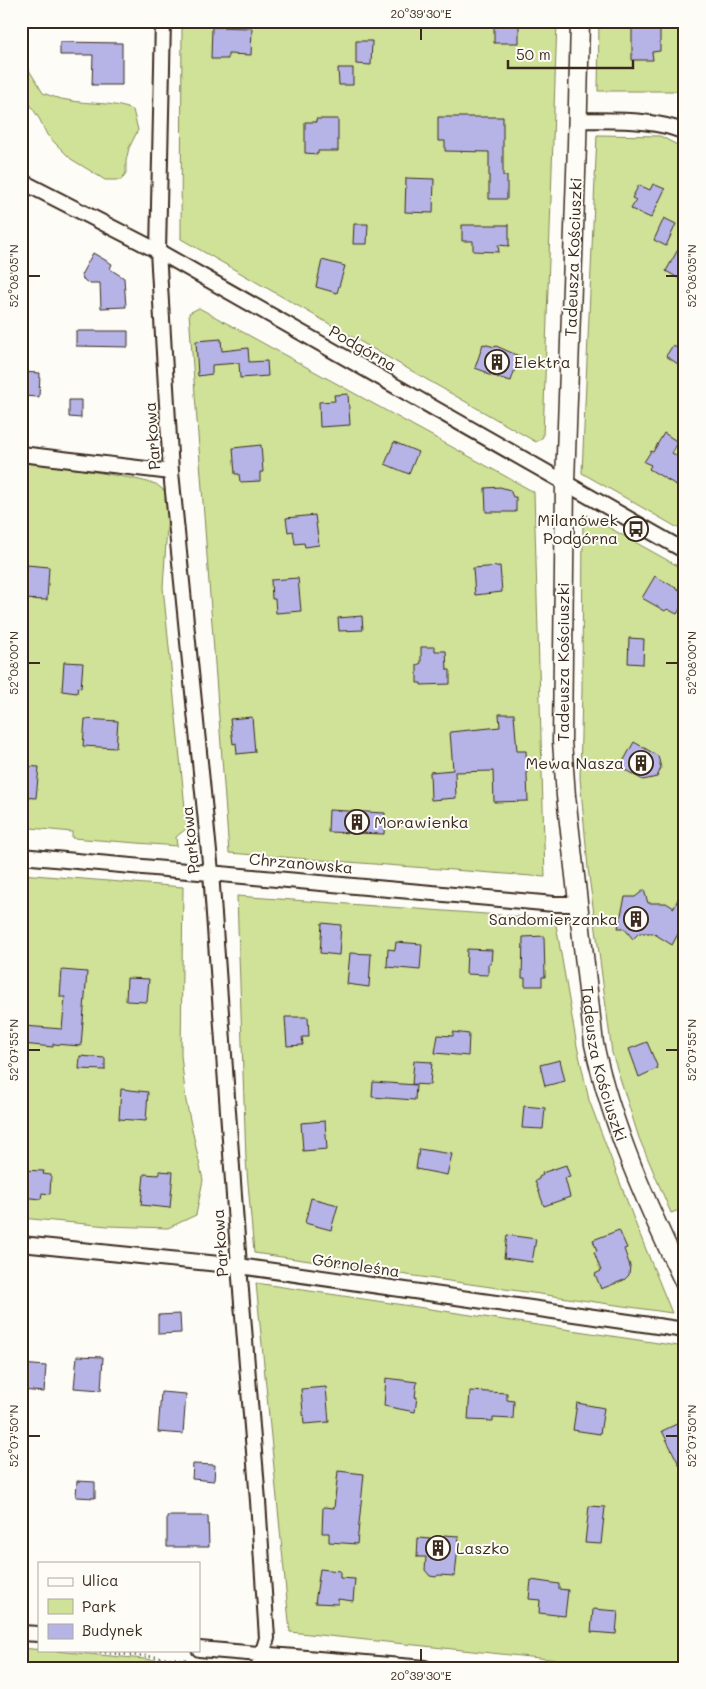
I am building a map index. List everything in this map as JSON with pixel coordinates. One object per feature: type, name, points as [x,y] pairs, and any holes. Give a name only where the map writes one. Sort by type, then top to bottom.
[{"type":"street","name":"Parkowa","points":[[163,21],[158,251],[171,472],[211,872],[266,1626],[266,1645],[260,1661]]},
{"type":"street","name":"Tadeusza Kościuszki","points":[[580,21],[565,482],[562,742],[566,796],[594,1044],[602,1080],[656,1223],[685,1284]]},
{"type":"street","points":[[578,120],[655,122],[685,132]]},
{"type":"street","name":"Podgórna","points":[[21,181],[158,251],[685,551]]},
{"type":"street","points":[[21,454],[171,472]]},
{"type":"street","name":"Chrzanowska","points":[[21,856],[554,904],[578,904]]},
{"type":"street","name":"Górnoleśna","points":[[21,1244],[239,1266],[685,1330]]},
{"type":"street","points":[[21,1633],[38,1634]]},
{"type":"street","points":[[197,1655],[260,1661],[425,1668]]},
{"type":"path","points":[[124,1652],[197,1655]]},
{"type":"green space","points":[[182,21],[557,21],[543,437],[536,442],[181,239]]},
{"type":"green space","points":[[599,21],[685,21],[685,95],[678,91],[598,91]]},
{"type":"green space","points":[[21,57],[43,93],[64,100],[117,105],[133,110],[138,130],[129,148],[126,173],[121,180],[105,180],[71,159],[47,135],[21,90]]},
{"type":"green space","points":[[597,135],[660,136],[685,149],[685,532],[582,473]]},
{"type":"green space","points":[[199,308],[534,492],[545,877],[229,853],[189,313]]},
{"type":"green space","points":[[21,462],[66,467],[131,478],[156,484],[166,492],[168,513],[163,587],[187,828],[176,837],[177,846],[72,838],[72,832],[21,827]]},
{"type":"green space","points":[[583,513],[685,570],[685,1208],[671,1213],[639,1138],[612,1053],[588,868],[580,778]]},
{"type":"green space","points":[[21,874],[183,887],[181,1055],[186,1101],[203,1180],[196,1215],[168,1228],[108,1226],[21,1218]]},
{"type":"green space","points":[[237,896],[555,919],[577,1046],[589,1100],[636,1225],[672,1313],[254,1253],[246,1160]]},
{"type":"green space","points":[[256,1283],[685,1347],[685,1668],[635,1668],[290,1632]]},
{"type":"green space","points":[[21,1648],[38,1650],[38,1652],[66,1652],[234,1667],[234,1668],[21,1668]]},
{"type":"building","points":[[494,21],[519,21],[519,43],[494,43]]},
{"type":"building","points":[[212,27],[252,28],[251,55],[228,54],[228,59],[211,59]]},
{"type":"building","points":[[632,28],[660,28],[660,51],[652,52],[653,60],[632,60]]},
{"type":"building","points":[[356,41],[372,41],[371,65],[356,64]]},
{"type":"building","points":[[60,42],[122,43],[122,85],[92,85],[93,55],[60,55]]},
{"type":"building","points":[[338,68],[353,68],[353,85],[339,85]]},
{"type":"building","points":[[438,117],[503,117],[503,176],[507,176],[507,199],[489,199],[489,152],[445,151],[445,141],[438,141]]},
{"type":"building","points":[[316,119],[338,119],[338,151],[318,151],[318,154],[305,153],[305,122],[316,122]]},
{"type":"building","points":[[406,178],[434,179],[433,213],[405,212]]},
{"type":"building","points":[[653,184],[665,189],[651,218],[631,209],[636,200],[632,198],[639,185],[650,190]]},
{"type":"building","points":[[664,218],[676,224],[666,246],[654,240]]},
{"type":"building","points":[[354,224],[368,224],[367,244],[353,244]]},
{"type":"building","points":[[462,225],[509,225],[509,246],[498,245],[499,252],[473,251],[473,241],[462,241]]},
{"type":"building","points":[[685,237],[685,282],[666,271]]},
{"type":"building","points":[[93,253],[112,264],[110,269],[124,278],[126,307],[101,308],[100,283],[88,283],[83,279],[81,275]]},
{"type":"building","points":[[322,260],[345,266],[337,293],[316,287]]},
{"type":"building","points":[[76,331],[128,331],[128,347],[76,346]]},
{"type":"building","points":[[221,339],[222,351],[248,348],[249,362],[267,361],[268,376],[240,378],[239,363],[212,365],[212,374],[198,376],[196,341]]},
{"type":"building","name":"Elektra","points":[[483,344],[496,346],[519,356],[511,381],[486,374],[486,372],[475,368]]},
{"type":"building","points":[[673,345],[685,354],[678,364],[666,356]]},
{"type":"building","points":[[21,372],[40,373],[39,397],[21,396]]},
{"type":"building","points":[[348,394],[350,425],[320,427],[319,402],[335,401],[334,395]]},
{"type":"building","points":[[69,400],[81,400],[81,418],[69,417]]},
{"type":"building","points":[[664,433],[678,442],[672,453],[685,460],[685,475],[678,486],[649,469],[651,465],[644,462],[651,451],[653,452]]},
{"type":"building","points":[[394,442],[418,452],[409,474],[385,464]]},
{"type":"building","points":[[261,445],[263,472],[260,472],[260,481],[240,482],[239,474],[235,474],[233,448]]},
{"type":"building","points":[[500,487],[510,490],[513,497],[516,497],[516,512],[486,512],[485,488]]},
{"type":"building","points":[[315,515],[319,545],[305,547],[304,543],[295,544],[293,531],[288,532],[286,518]]},
{"type":"building","points":[[27,565],[49,567],[47,600],[21,599],[21,569],[27,569]]},
{"type":"building","points":[[500,566],[502,592],[475,595],[473,568]]},
{"type":"building","points":[[655,576],[685,593],[685,601],[677,614],[667,609],[665,611],[642,598]]},
{"type":"building","points":[[298,578],[301,611],[276,613],[275,599],[272,599],[271,580]]},
{"type":"building","points":[[362,616],[363,630],[339,631],[338,618]]},
{"type":"building","points":[[629,638],[644,639],[643,664],[628,663]]},
{"type":"building","points":[[421,647],[435,647],[435,651],[446,651],[447,670],[450,670],[450,684],[421,685],[421,683],[417,683],[417,665],[421,663]]},
{"type":"building","points":[[64,662],[83,663],[81,688],[78,687],[77,693],[62,691]]},
{"type":"building","points":[[499,714],[514,714],[517,751],[526,751],[528,801],[494,802],[493,771],[455,772],[456,798],[431,800],[430,772],[453,770],[450,732],[500,727]]},
{"type":"building","points":[[252,717],[255,752],[237,754],[236,743],[233,744],[230,719]]},
{"type":"building","points":[[85,719],[118,721],[116,748],[83,746]]},
{"type":"building","name":"Mewa Nasza","points":[[634,742],[658,756],[661,768],[657,777],[643,780],[620,767]]},
{"type":"building","points":[[25,766],[39,767],[36,798],[22,797]]},
{"type":"building","name":"Morawienka","points":[[329,810],[385,813],[384,834],[328,832]]},
{"type":"building","points":[[685,883],[685,921],[672,945],[653,933],[639,933],[633,939],[624,928],[618,928],[625,897],[635,897],[644,890],[648,903],[666,903],[674,908]]},
{"type":"building","points":[[322,923],[341,925],[339,955],[320,953]]},
{"type":"building","points":[[544,936],[545,977],[542,977],[542,986],[525,986],[525,978],[522,978],[523,937]]},
{"type":"building","points":[[396,942],[422,944],[420,970],[387,967],[388,949],[395,950]]},
{"type":"building","points":[[467,949],[492,950],[491,964],[488,964],[488,975],[466,974]]},
{"type":"building","points":[[350,953],[371,954],[369,987],[347,984]]},
{"type":"building","points":[[62,970],[87,972],[81,1046],[53,1044],[53,1047],[22,1044],[24,1026],[62,1029],[65,997],[60,997]]},
{"type":"building","points":[[127,978],[149,979],[147,1002],[126,1001]]},
{"type":"building","points":[[285,1017],[308,1017],[309,1037],[302,1037],[303,1045],[287,1046]]},
{"type":"building","points":[[453,1032],[469,1034],[468,1056],[435,1053],[438,1035],[453,1036]]},
{"type":"building","points":[[647,1042],[658,1068],[639,1077],[629,1049]]},
{"type":"building","points":[[80,1056],[105,1058],[105,1070],[79,1069]]},
{"type":"building","points":[[560,1060],[565,1081],[545,1086],[540,1065]]},
{"type":"building","points":[[414,1061],[432,1062],[430,1085],[412,1084]]},
{"type":"building","points":[[373,1082],[416,1085],[415,1100],[372,1097]]},
{"type":"building","points":[[121,1089],[148,1092],[146,1121],[119,1119]]},
{"type":"building","points":[[524,1106],[545,1108],[543,1129],[522,1128]]},
{"type":"building","points":[[325,1121],[327,1149],[303,1151],[301,1123]]},
{"type":"building","points":[[419,1149],[452,1154],[447,1175],[416,1169]]},
{"type":"building","points":[[566,1165],[570,1177],[565,1178],[570,1197],[544,1206],[535,1181],[543,1175],[542,1173]]},
{"type":"building","points":[[21,1170],[44,1171],[43,1174],[51,1175],[50,1194],[42,1193],[41,1199],[21,1197]]},
{"type":"building","points":[[159,1171],[173,1172],[170,1208],[141,1205],[144,1174],[159,1175]]},
{"type":"building","points":[[311,1198],[338,1205],[331,1230],[305,1223]]},
{"type":"building","points":[[619,1230],[627,1248],[624,1249],[630,1266],[629,1275],[624,1280],[601,1289],[595,1274],[601,1271],[594,1252],[597,1251],[593,1240]]},
{"type":"building","points":[[507,1235],[536,1239],[532,1262],[504,1258]]},
{"type":"building","points":[[180,1314],[181,1333],[158,1334],[158,1315]]},
{"type":"building","points":[[77,1356],[103,1357],[101,1390],[74,1388]]},
{"type":"building","points":[[21,1364],[46,1366],[44,1392],[21,1390]]},
{"type":"building","points":[[386,1378],[417,1382],[415,1412],[384,1406]]},
{"type":"building","points":[[326,1387],[329,1422],[304,1424],[301,1389]]},
{"type":"building","points":[[470,1391],[507,1393],[507,1400],[514,1401],[513,1419],[493,1418],[493,1421],[468,1420]]},
{"type":"building","points":[[161,1392],[186,1394],[183,1434],[158,1432]]},
{"type":"building","points":[[577,1403],[604,1408],[600,1434],[573,1430]]},
{"type":"building","points":[[685,1420],[685,1476],[662,1431]]},
{"type":"building","points":[[193,1464],[215,1465],[214,1481],[192,1479]]},
{"type":"building","points":[[338,1471],[364,1474],[357,1544],[329,1542],[329,1533],[322,1533],[323,1507],[334,1508]]},
{"type":"building","points":[[77,1481],[95,1482],[95,1498],[76,1497]]},
{"type":"building","points":[[589,1506],[605,1507],[601,1544],[585,1543]]},
{"type":"building","points":[[167,1516],[208,1516],[209,1547],[167,1547]]},
{"type":"building","name":"Laszko","points":[[444,1535],[459,1536],[455,1576],[430,1576],[425,1570],[426,1557],[417,1557],[418,1538],[443,1540]]},
{"type":"building","points":[[320,1569],[340,1571],[340,1578],[355,1579],[353,1601],[338,1599],[338,1604],[315,1603]]},
{"type":"building","points":[[531,1580],[559,1584],[559,1589],[568,1590],[565,1616],[539,1613],[540,1600],[529,1599]]},
{"type":"building","points":[[593,1609],[618,1611],[616,1634],[591,1632]]},
{"type":"place","name":"Elektra","points":[[497,362]]},
{"type":"place","name":"Milanówek Podgórna","points":[[636,529]]},
{"type":"place","name":"Mewa Nasza","points":[[641,763]]},
{"type":"place","name":"Morawienka","points":[[357,822]]},
{"type":"place","name":"Sandomierzanka","points":[[636,919]]},
{"type":"place","name":"Laszko","points":[[438,1548]]}]
